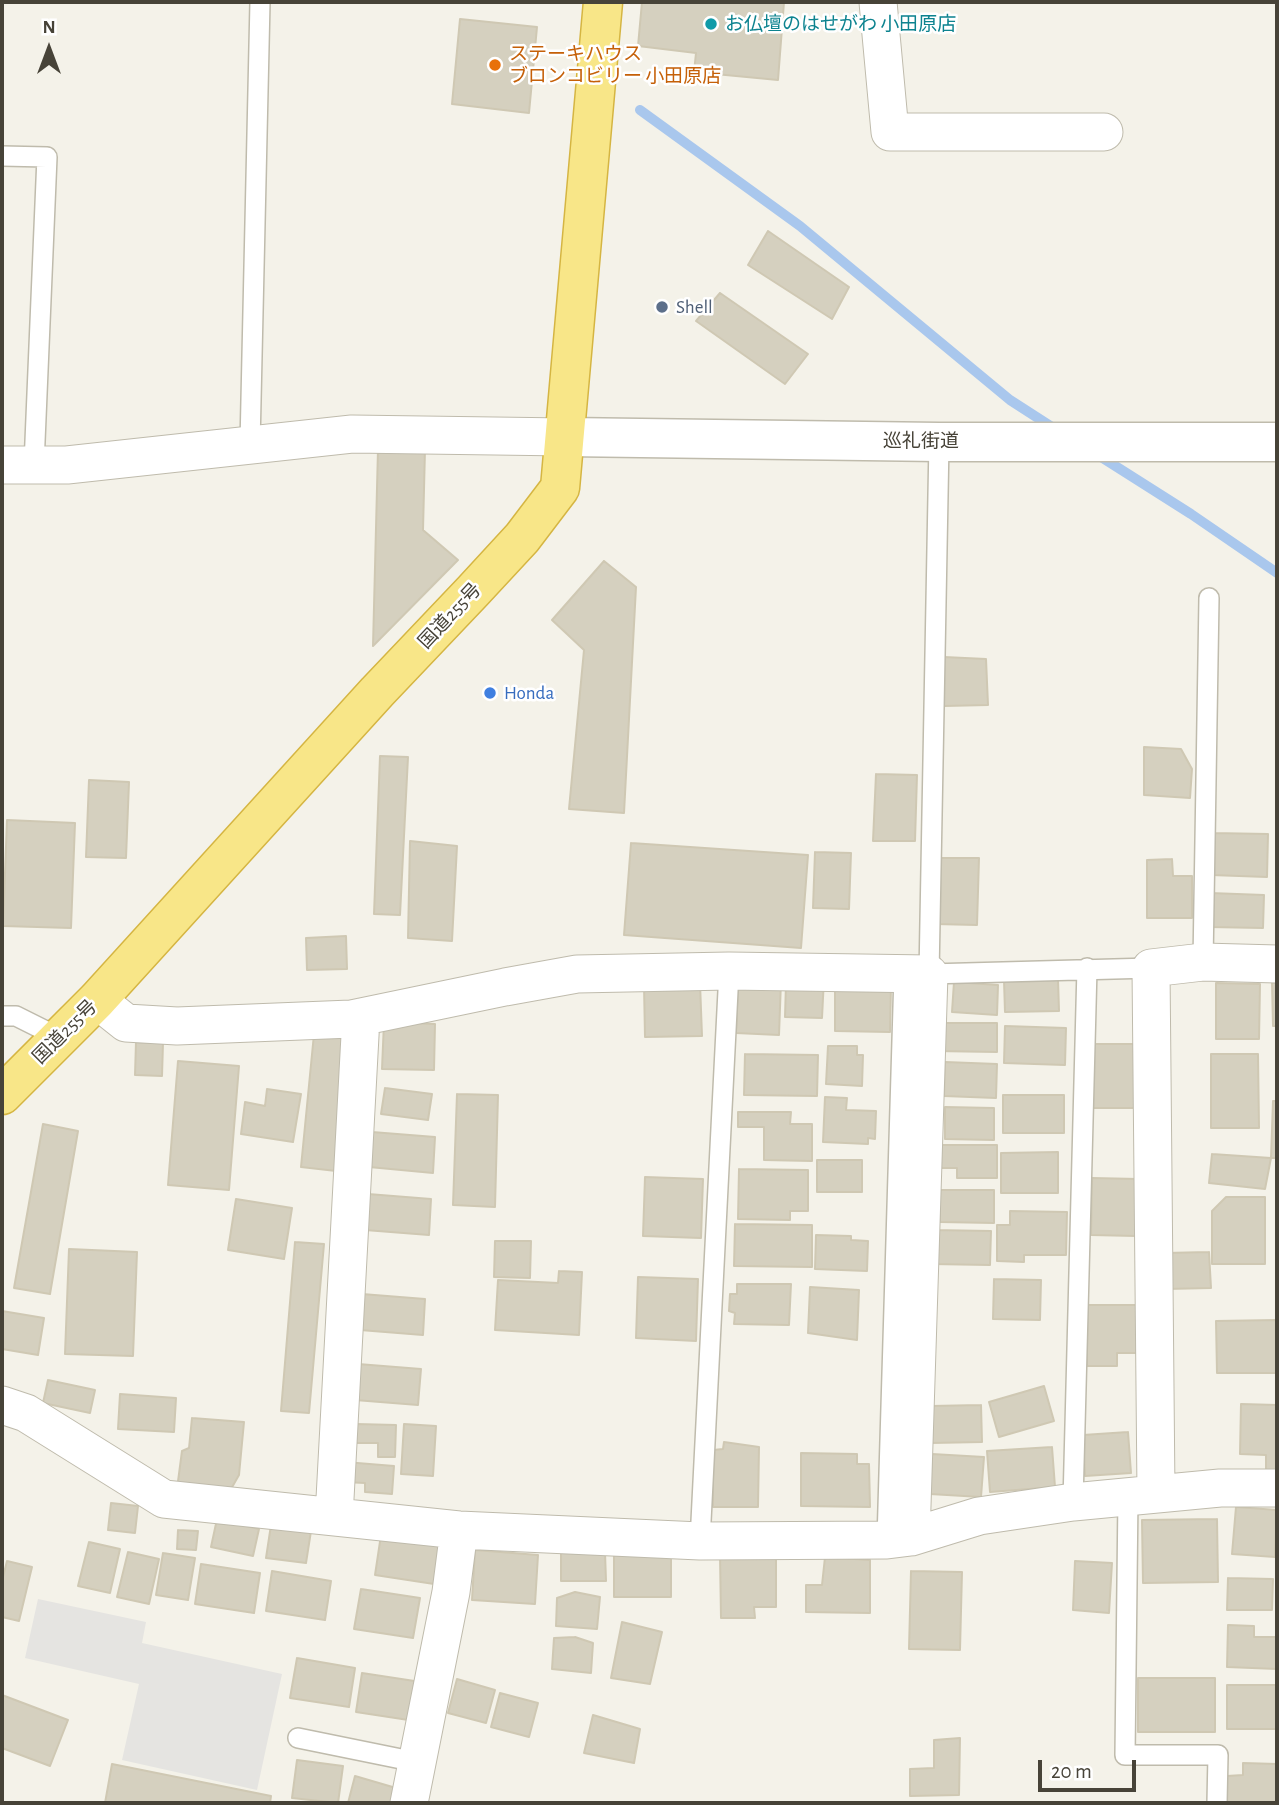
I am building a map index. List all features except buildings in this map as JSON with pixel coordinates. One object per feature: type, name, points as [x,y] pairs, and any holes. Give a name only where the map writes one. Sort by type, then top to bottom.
[{"type":"highway","name":"国道255号","points":[[2,1095],[97,1000],[377,692],[522,538],[560,488],[603,2]]},
{"type":"street","points":[[877,2],[890,132],[1104,132]]},
{"type":"street","points":[[18,465],[67,465],[352,434],[566,437]]},
{"type":"street","name":"巡礼街道","points":[[566,437],[939,442],[1277,442]]},
{"type":"street","points":[[1142,1494],[1151,968],[1203,962],[1277,964]]},
{"type":"street","points":[[97,1000],[126,1023],[177,1026],[351,1020],[577,974],[729,971],[916,974],[899,1538]]},
{"type":"street","points":[[334,1517],[360,1017]]},
{"type":"street","points":[[2,1405],[26,1413],[164,1499],[459,1530],[701,1541],[899,1538],[979,1517],[1073,1502],[1220,1488],[1277,1488]]},
{"type":"street","points":[[409,1803],[451,1592],[459,1530]]},
{"type":"lane","points":[[250,444],[260,2]]},
{"type":"lane","points":[[2,156],[47,156],[18,465]]},
{"type":"lane","points":[[939,442],[916,974],[1151,968]]},
{"type":"lane","points":[[1203,962],[1209,598]]},
{"type":"lane","points":[[1073,1502],[1087,968]]},
{"type":"lane","points":[[701,1541],[729,971]]},
{"type":"lane","points":[[2,1016],[16,1016],[58,1037]]},
{"type":"lane","points":[[1142,1494],[1125,1755],[1218,1755],[1217,1803]]},
{"type":"lane","points":[[298,1738],[416,1762]]},
{"type":"shaded area","points":[[38,1599],[146,1622],[142,1643],[282,1674],[257,1790],[122,1760],[139,1684],[25,1658]]},
{"type":"waterway","points":[[640,110],[800,226],[1010,400],[1055,429]]},
{"type":"waterway","points":[[1098,455],[1277,573]]},
{"type":"place","name":"お仏壇のはせがわ 小田原店","points":[[711,24]]},
{"type":"place","name":"ステーキハウス ブロンコビリー 小田原店","points":[[495,65]]},
{"type":"place","name":"Shell","points":[[662,307]]},
{"type":"place","name":"Honda","points":[[490,693]]}]
